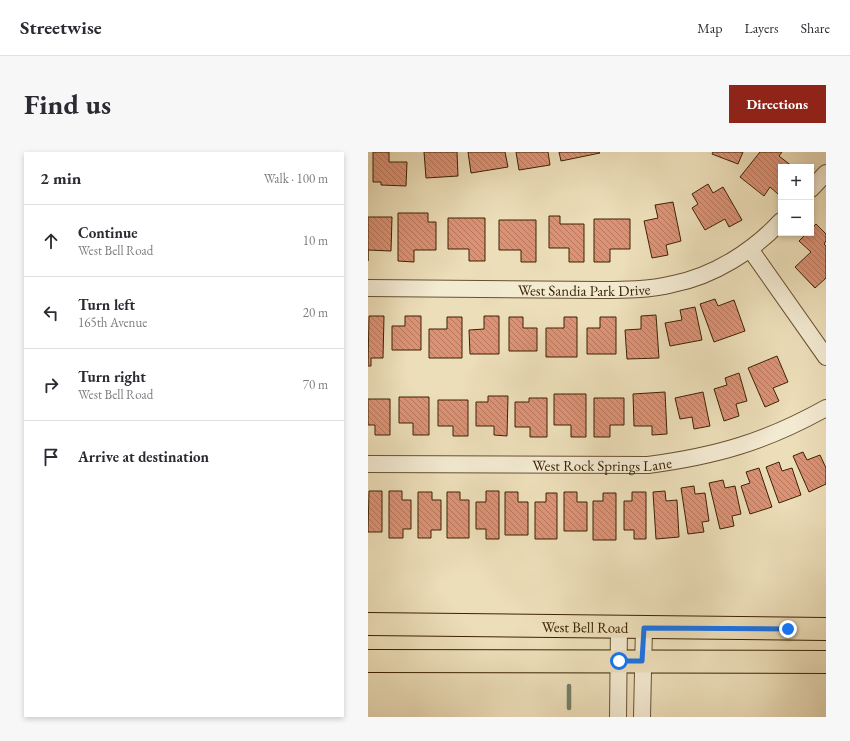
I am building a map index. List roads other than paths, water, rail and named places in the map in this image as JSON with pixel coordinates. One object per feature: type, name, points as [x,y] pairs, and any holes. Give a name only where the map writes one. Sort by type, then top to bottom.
[{"type":"main road","name":"West Bell Road","points":[[368,624],[826,629]]},
{"type":"main road","points":[[368,661],[826,662]]},
{"type":"street","points":[[814,186],[826,173]]},
{"type":"street","name":"West Sandia Park Drive","points":[[368,288],[637,290],[674,284],[710,273],[750,249],[778,224]]},
{"type":"street","points":[[750,249],[826,356]]},
{"type":"street","name":"West Rock Springs Lane","points":[[368,464],[648,465],[688,460],[735,449],[795,425],[826,408]]},
{"type":"street","points":[[618,717],[619,627]]},
{"type":"street","points":[[642,717],[642,661],[644,628]]},
{"type":"waterway","points":[[569,686],[569,708]]}]
